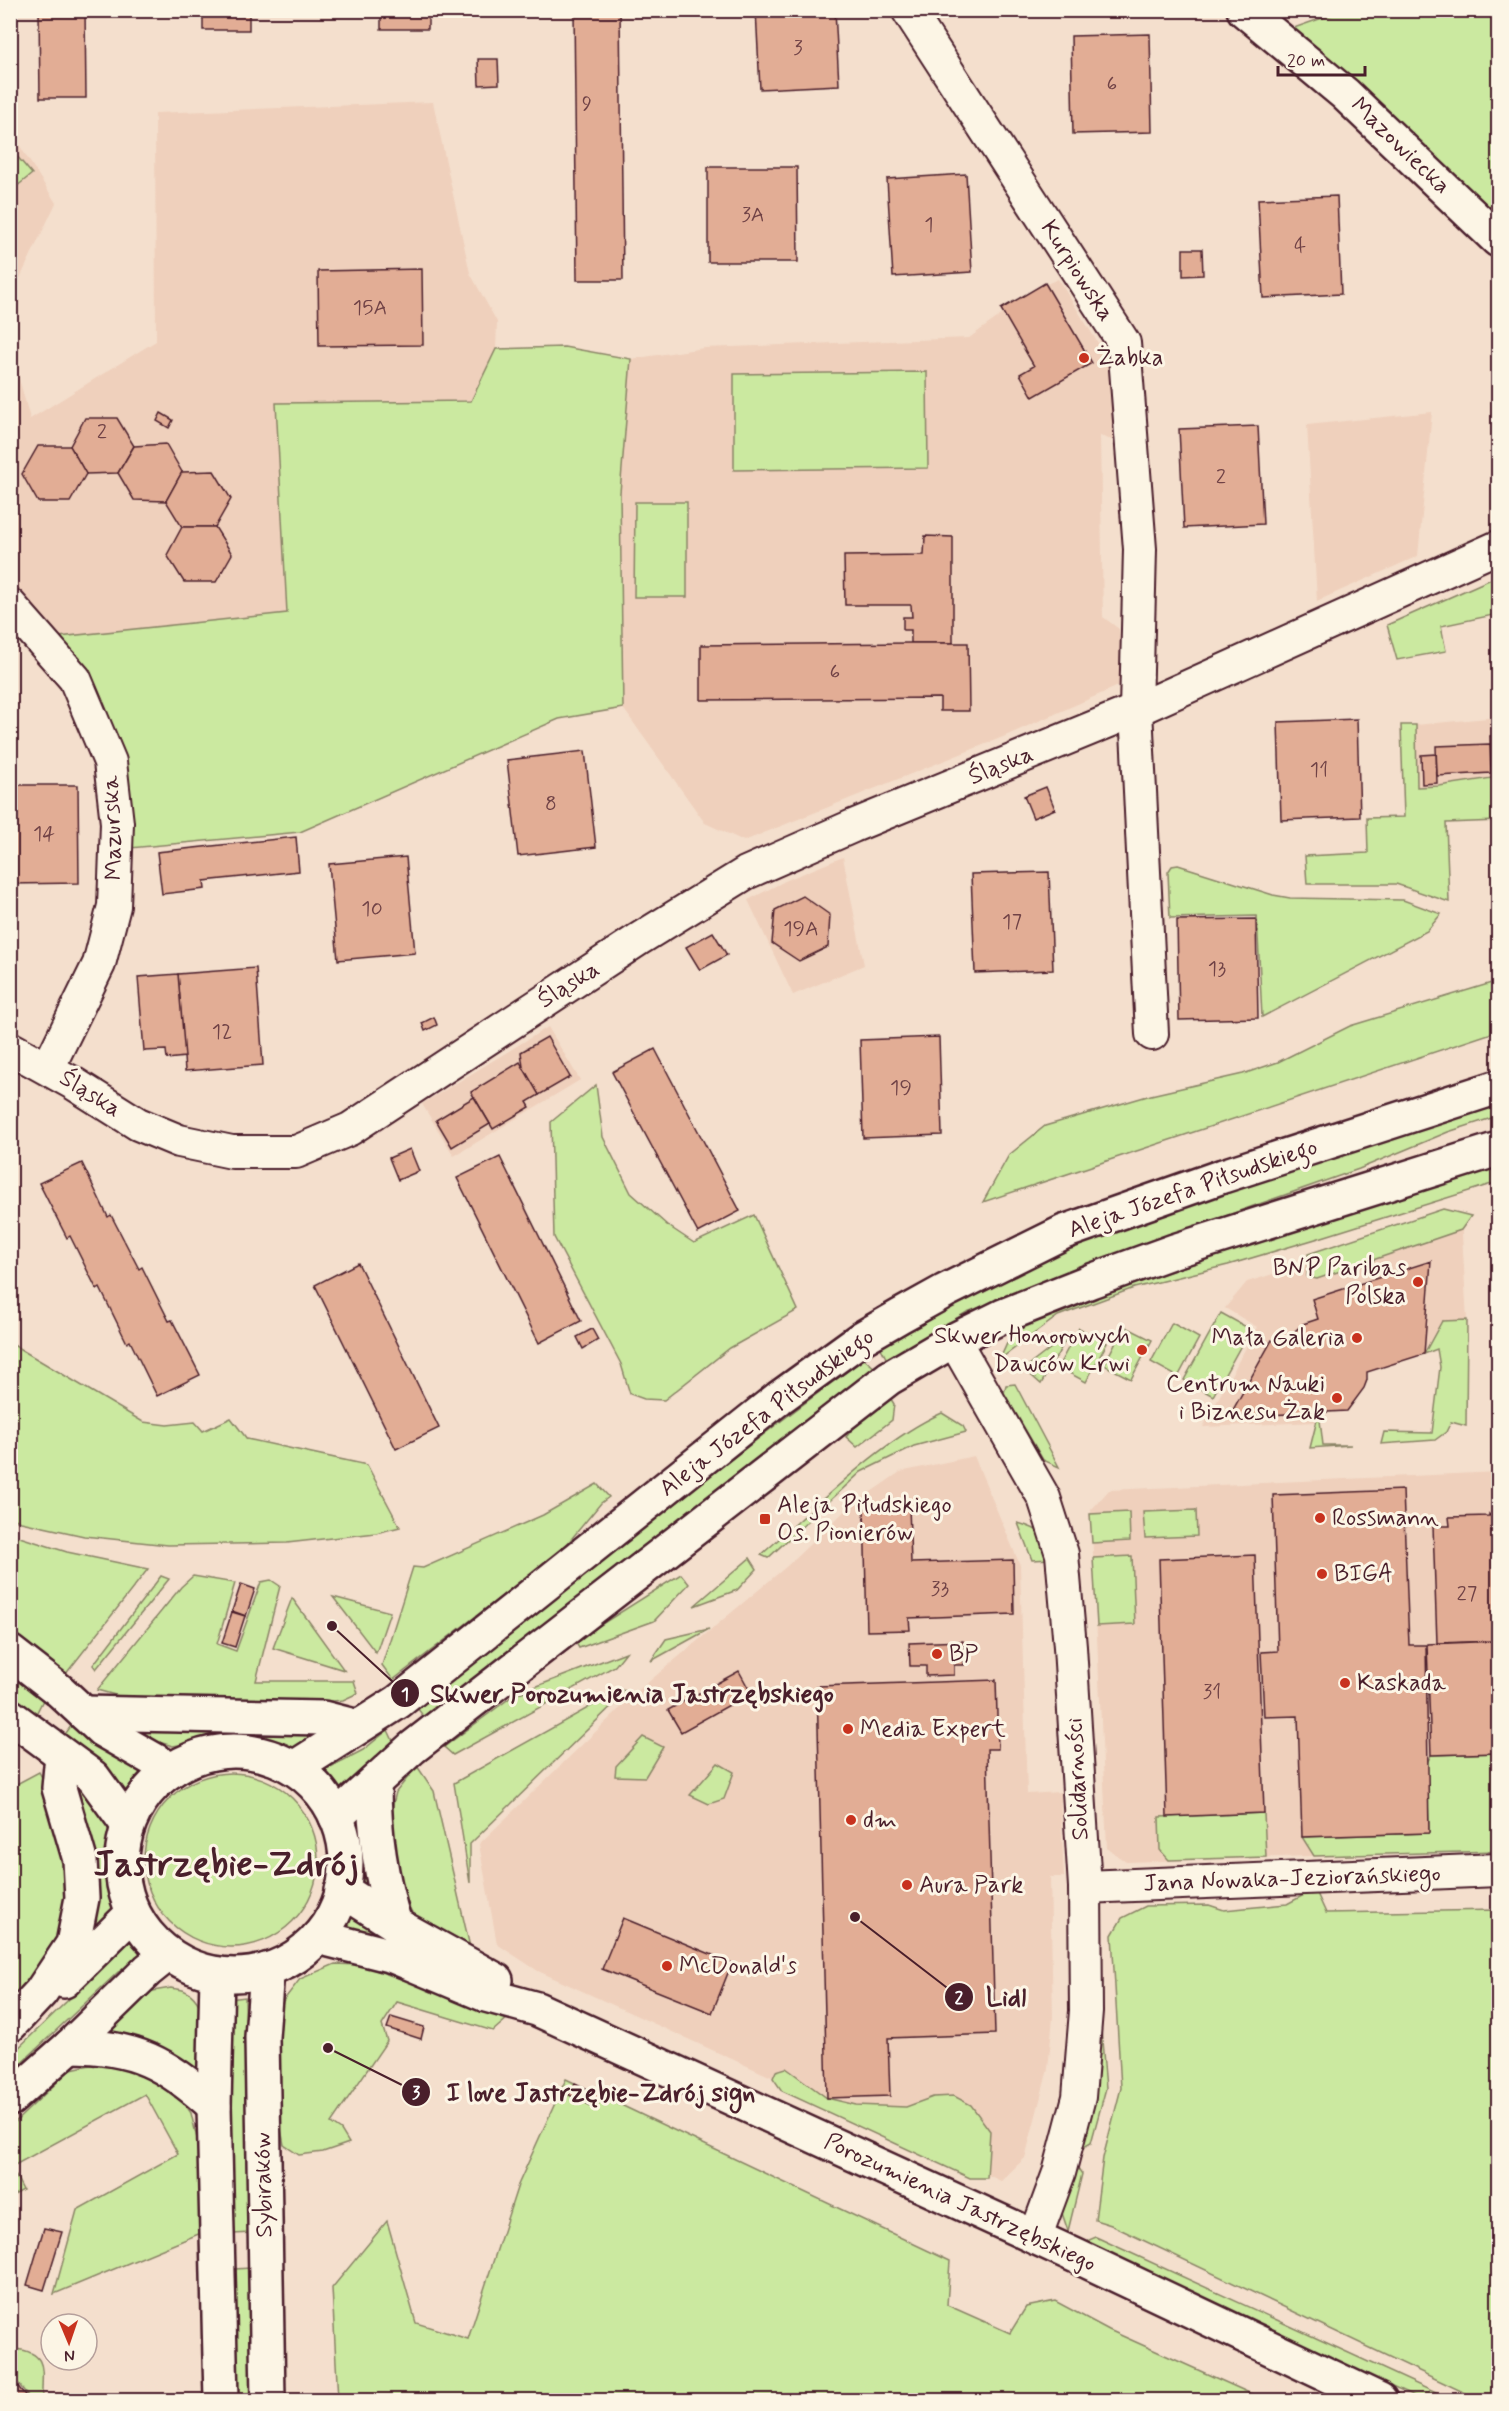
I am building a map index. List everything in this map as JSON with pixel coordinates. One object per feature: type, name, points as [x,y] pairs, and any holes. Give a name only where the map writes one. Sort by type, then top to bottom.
[{"type":"main road","name":"Mazowiecka","points":[[1244,10],[1345,94],[1498,240]]},
{"type":"main road","name":"Aleja Józefa Piłsudskiego","points":[[294,1768],[398,1702],[779,1398],[862,1338],[936,1296],[1064,1232],[1223,1176],[1498,1087]]},
{"type":"main road","name":"Aleja Józefa Piłsudskiego","points":[[336,1817],[412,1748],[889,1378],[1003,1316],[1091,1281],[1498,1149]]},
{"type":"main road","points":[[10,1652],[60,1690],[102,1730],[172,1770]]},
{"type":"main road","points":[[84,1713],[323,1718],[358,1727]]},
{"type":"main road","points":[[10,1716],[93,1777],[128,1825]]},
{"type":"main road","points":[[246,1751],[271,1757],[294,1768],[319,1789],[336,1817],[345,1853],[342,1890],[337,1907],[318,1937],[286,1962],[267,1970],[242,1975],[217,1974],[200,1970],[168,1954],[148,1935],[133,1913],[124,1884],[122,1854],[128,1825],[139,1803],[154,1785],[172,1770],[195,1758],[220,1752],[246,1751]]},
{"type":"main road","points":[[10,2025],[41,1992],[73,1944],[82,1898],[80,1860],[59,1788],[62,1755]]},
{"type":"main road","points":[[374,1783],[374,1824],[382,1883],[394,1924]]},
{"type":"main road","name":"Porozumienia Jastrzębskiego","points":[[342,1890],[394,1924],[486,1973],[537,2009]]},
{"type":"main road","points":[[10,2034],[133,1913]]},
{"type":"main road","name":"Porozumienia Jastrzębskiego","points":[[318,1937],[393,1956],[486,1995],[537,2009],[1380,2400]]},
{"type":"main road","points":[[10,2099],[168,1954]]},
{"type":"main road","name":"Sybiraków","points":[[267,1970],[262,2037],[268,2400]]},
{"type":"main road","name":"Sybiraków","points":[[217,1974],[214,2106],[221,2400]]},
{"type":"main road","points":[[70,2046],[101,2046],[145,2057],[185,2080],[214,2106]]},
{"type":"street","name":"Kurpiowska","points":[[908,10],[1124,343],[1140,549],[1136,710]]},
{"type":"street","name":"Śląska","points":[[10,1048],[48,1068],[138,1124],[179,1141],[232,1152],[296,1152],[350,1129],[639,939],[746,873],[853,826],[1136,710],[1498,547]]},
{"type":"street","name":"Mazurska","points":[[10,605],[75,679],[110,762],[117,823],[114,906],[99,964],[48,1068]]},
{"type":"street","points":[[1136,710],[1152,1034]]},
{"type":"street","name":"Solidarności","points":[[954,1341],[981,1383],[1004,1431],[1044,1498],[1062,1554],[1085,1887],[1086,2011],[1079,2097],[1059,2173],[1035,2238]]},
{"type":"street","name":"Jana Nowaka-Jeziorańskiego","points":[[1085,1887],[1498,1870]]},
{"type":"shaded area","points":[[433,102],[470,273],[497,322],[496,349],[471,401],[276,403],[287,614],[59,637],[11,586],[10,345],[30,419],[156,341],[155,113]]},
{"type":"shaded area","points":[[11,132],[56,203],[11,297]]},
{"type":"shaded area","points":[[1058,279],[1103,351],[1112,375],[1115,441],[1100,436],[1103,617],[1119,629],[1123,684],[1003,737],[744,841],[705,823],[623,708],[620,493],[631,359],[704,348],[969,338],[1042,286]]},
{"type":"shaded area","points":[[1432,412],[1418,556],[1317,601],[1307,425]]},
{"type":"shaded area","points":[[1498,717],[1498,777],[1417,787],[1416,725]]},
{"type":"shaded area","points":[[843,857],[864,965],[793,995],[748,900],[787,880]]},
{"type":"shaded area","points":[[548,1027],[580,1080],[454,1156],[422,1104]]},
{"type":"shaded area","points":[[1461,1217],[1467,1320],[1442,1321],[1424,1354],[1367,1372],[1367,1380],[1360,1392],[1320,1412],[1317,1422],[1203,1427],[1257,1327],[1225,1308],[1247,1282]]},
{"type":"shaded area","points":[[974,1456],[1020,1565],[1027,1794],[1060,1792],[1064,1877],[1050,1877],[1053,2017],[1048,2069],[1025,2158],[1001,2181],[538,1971],[497,1944],[479,1844],[640,1689],[787,1566],[849,1507],[900,1472]]},
{"type":"shaded area","points":[[1498,1472],[1498,1850],[1126,1862],[1107,1848],[1091,1510],[1109,1490]]},
{"type":"green space","points":[[1342,11],[1498,11],[1498,240],[1274,35]]},
{"type":"green space","points":[[10,148],[32,174],[11,191],[10,191]]},
{"type":"green space","points":[[564,347],[631,359],[620,493],[623,708],[559,719],[300,832],[130,848],[59,637],[287,613],[276,403],[471,401],[496,349]]},
{"type":"green space","points":[[927,372],[928,468],[734,470],[734,374]]},
{"type":"green space","points":[[635,502],[687,502],[687,597],[634,597]]},
{"type":"green space","points":[[1498,576],[1498,614],[1441,626],[1446,651],[1397,660],[1387,625]]},
{"type":"green space","points":[[1401,725],[1416,725],[1417,787],[1498,777],[1498,821],[1446,823],[1449,902],[1396,884],[1307,884],[1305,856],[1368,853],[1367,818],[1404,817]]},
{"type":"green space","points":[[1178,865],[1273,895],[1290,898],[1403,900],[1441,914],[1427,931],[1262,1017],[1257,916],[1170,918],[1168,872],[1172,866]]},
{"type":"green space","points":[[1498,981],[1498,1031],[983,1202],[1009,1155],[1045,1126],[1151,1095],[1243,1074],[1278,1062],[1350,1026]]},
{"type":"green space","points":[[596,1085],[603,1137],[631,1193],[667,1225],[694,1243],[754,1215],[798,1310],[730,1348],[664,1400],[644,1399],[630,1394],[621,1364],[554,1237],[551,1122]]},
{"type":"green space","points":[[1498,1104],[1498,1116],[1448,1132],[1359,1169],[967,1312],[887,1360],[879,1344],[945,1305],[1062,1251],[1171,1209]]},
{"type":"green space","points":[[1498,1164],[1498,1182],[1228,1265],[1134,1288],[1058,1316],[1000,1359],[1009,1339],[1019,1325],[1083,1300]]},
{"type":"green space","points":[[1443,1209],[1471,1216],[1461,1230],[1317,1279],[1307,1277],[1308,1254]]},
{"type":"green space","points":[[1221,1313],[1250,1329],[1213,1396],[1184,1380]]},
{"type":"green space","points":[[1467,1320],[1466,1426],[1451,1422],[1446,1432],[1435,1440],[1381,1444],[1384,1432],[1432,1433],[1440,1367],[1437,1349],[1424,1354],[1442,1321]]},
{"type":"green space","points":[[1172,1323],[1199,1338],[1178,1377],[1151,1362]]},
{"type":"green space","points":[[1124,1326],[1152,1340],[1131,1379],[1104,1365]]},
{"type":"green space","points":[[1079,1328],[1107,1343],[1086,1382],[1058,1367]]},
{"type":"green space","points":[[1069,1334],[1041,1384],[1024,1369]]},
{"type":"green space","points":[[10,1343],[143,1422],[167,1425],[195,1422],[203,1431],[231,1418],[247,1439],[367,1465],[400,1527],[376,1533],[287,1543],[168,1545],[84,1536],[21,1522],[11,1517]]},
{"type":"green space","points":[[864,1359],[875,1368],[424,1717],[414,1704],[750,1444]]},
{"type":"green space","points":[[1015,1384],[1059,1467],[1043,1460],[1004,1393],[1006,1385]]},
{"type":"green space","points":[[889,1396],[894,1404],[892,1420],[857,1447],[846,1437],[866,1413]]},
{"type":"green space","points":[[1319,1412],[1323,1445],[1351,1445],[1310,1448]]},
{"type":"green space","points":[[942,1413],[963,1426],[966,1432],[914,1446],[861,1472],[768,1558],[761,1555],[871,1458],[895,1440]]},
{"type":"green space","points":[[597,1484],[609,1497],[601,1503],[563,1549],[393,1680],[382,1665],[413,1567],[423,1568],[543,1515]]},
{"type":"green space","points":[[1196,1510],[1197,1536],[1145,1538],[1143,1512]]},
{"type":"green space","points":[[1129,1512],[1130,1541],[1092,1543],[1090,1514]]},
{"type":"green space","points":[[1018,1523],[1042,1534],[1051,1559],[1032,1560]]},
{"type":"green space","points":[[10,1534],[67,1552],[148,1569],[65,1675],[11,1635]]},
{"type":"green space","points":[[1132,1556],[1135,1624],[1097,1626],[1093,1558]]},
{"type":"green space","points":[[750,1558],[757,1569],[737,1590],[694,1606]]},
{"type":"green space","points":[[681,1574],[689,1584],[654,1621],[579,1648],[575,1641]]},
{"type":"green space","points":[[161,1576],[169,1579],[96,1669],[93,1665]]},
{"type":"green space","points":[[193,1576],[235,1583],[217,1644],[236,1651],[261,1582],[271,1580],[280,1586],[256,1681],[354,1681],[358,1693],[343,1700],[292,1705],[137,1701],[97,1690],[181,1587]]},
{"type":"green space","points":[[333,1597],[390,1612],[376,1653]]},
{"type":"green space","points":[[292,1598],[344,1670],[273,1648]]},
{"type":"green space","points":[[709,1629],[651,1661],[666,1639]]},
{"type":"green space","points":[[626,1652],[615,1666],[453,1755],[444,1747],[514,1695]]},
{"type":"green space","points":[[11,1674],[43,1700],[36,1714],[11,1694]]},
{"type":"green space","points":[[620,1690],[627,1691],[470,1844],[470,1883],[454,1783]]},
{"type":"green space","points":[[73,1723],[109,1753],[149,1768],[123,1800],[64,1736]]},
{"type":"green space","points":[[118,1726],[334,1730],[305,1749],[285,1753],[264,1743],[232,1736],[173,1746],[137,1736]]},
{"type":"green space","points":[[388,1730],[394,1743],[336,1797],[317,1774],[363,1750]]},
{"type":"green space","points":[[643,1737],[663,1747],[645,1777],[615,1776],[616,1766]]},
{"type":"green space","points":[[1498,1753],[1498,1851],[1314,1856],[1302,1837],[1429,1833],[1427,1763],[1431,1755]]},
{"type":"green space","points":[[718,1763],[734,1772],[724,1799],[709,1804],[690,1795]]},
{"type":"green space","points":[[417,1766],[434,1791],[470,1947],[435,1933],[414,1916],[396,1883],[386,1833],[396,1792]]},
{"type":"green space","points":[[39,1772],[56,1804],[66,1837],[66,1925],[11,2018],[11,1787]]},
{"type":"green space","points":[[231,1773],[264,1780],[279,1788],[292,1799],[303,1812],[311,1827],[318,1860],[311,1893],[303,1908],[292,1921],[279,1932],[264,1940],[231,1947],[198,1940],[183,1932],[170,1921],[159,1908],[151,1893],[144,1860],[151,1827],[159,1812],[170,1799],[183,1788],[198,1780]]},
{"type":"green space","points":[[69,1779],[82,1783],[109,1824],[112,1840],[108,1867],[114,1914],[79,1954]]},
{"type":"green space","points":[[362,1809],[381,1900],[361,1893],[356,1872],[353,1840]]},
{"type":"green space","points":[[1264,1813],[1266,1857],[1169,1860],[1160,1850],[1159,1817]]},
{"type":"green space","points":[[1315,1889],[1326,1913],[1498,1910],[1498,2400],[1480,2400],[1111,2225],[1095,2220],[1103,2158],[1121,2088],[1112,1935],[1122,1918],[1146,1906],[1209,1905],[1224,1910],[1287,1904]]},
{"type":"green space","points":[[345,1906],[426,1954],[334,1929]]},
{"type":"green space","points":[[131,1935],[150,1956],[118,1972],[11,2073],[11,2055],[116,1954]]},
{"type":"green space","points":[[335,1964],[361,1965],[509,2017],[493,2031],[397,2002],[382,2025],[387,2041],[331,2123],[341,2130],[349,2143],[323,2152],[299,2155],[284,2145],[281,2129],[279,2027],[283,2001],[300,1979]]},
{"type":"green space","points":[[171,1988],[185,1991],[199,2006],[206,2031],[208,2080],[106,2036],[147,1992]]},
{"type":"green space","points":[[1098,1994],[1106,2088],[1091,2143],[1082,2148]]},
{"type":"green space","points":[[245,1997],[250,2233],[234,2234],[230,1999]]},
{"type":"green space","points":[[95,2064],[122,2064],[175,2089],[191,2113],[198,2143],[201,2233],[54,2294],[77,2210],[178,2154],[145,2094],[11,2167],[11,2126],[71,2069]]},
{"type":"green space","points":[[786,2068],[827,2098],[856,2105],[906,2107],[933,2097],[954,2096],[971,2105],[990,2131],[987,2178],[970,2178],[782,2091],[773,2078],[776,2071]]},
{"type":"green space","points":[[566,2079],[950,2261],[947,2305],[1010,2333],[1026,2307],[1055,2301],[1109,2330],[1265,2400],[338,2400],[332,2288],[387,2221],[416,2323],[468,2339],[518,2185]]},
{"type":"green space","points":[[11,2167],[23,2190],[11,2197]]},
{"type":"green space","points":[[1077,2167],[1082,2174],[1068,2231],[1059,2204],[1071,2169]]},
{"type":"green space","points":[[1096,2237],[1436,2393],[1430,2400],[1423,2400],[1086,2248],[1089,2240]]},
{"type":"green space","points":[[250,2268],[253,2400],[237,2400],[235,2269]]},
{"type":"green space","points":[[11,2350],[27,2351],[39,2360],[39,2372],[42,2373],[42,2400],[31,2400],[11,2374]]},
{"type":"building","points":[[39,10],[85,10],[86,98],[40,98]]},
{"type":"building","points":[[203,10],[249,10],[249,30],[203,30]]},
{"type":"building","points":[[381,10],[428,10],[428,29],[381,29]]},
{"type":"building","points":[[574,10],[620,10],[623,280],[577,280]]},
{"type":"building","points":[[756,10],[835,10],[839,85],[760,89]]},
{"type":"building","points":[[1150,34],[1152,132],[1073,134],[1071,36]]},
{"type":"building","points":[[478,59],[498,59],[499,84],[479,85]]},
{"type":"building","points":[[708,167],[797,167],[798,262],[708,262]]},
{"type":"building","points":[[966,174],[972,272],[893,277],[887,179]]},
{"type":"building","points":[[1337,196],[1341,294],[1263,298],[1258,199]]},
{"type":"building","points":[[1183,249],[1202,249],[1203,275],[1183,276]]},
{"type":"building","points":[[422,269],[423,345],[319,346],[318,271]]},
{"type":"building","points":[[1045,283],[1092,363],[1033,397],[1020,374],[1034,366],[1001,309]]},
{"type":"building","points":[[161,413],[173,420],[169,428],[157,421]]},
{"type":"building","points":[[85,418],[117,418],[134,446],[118,473],[86,474],[70,446]]},
{"type":"building","points":[[1258,426],[1263,524],[1184,528],[1179,429]]},
{"type":"building","points":[[166,444],[182,472],[166,501],[134,500],[118,473],[134,446]]},
{"type":"building","points":[[38,446],[70,446],[86,474],[70,502],[38,502],[22,474]]},
{"type":"building","points":[[214,471],[231,499],[215,527],[182,527],[166,501],[182,472]]},
{"type":"building","points":[[182,527],[215,527],[232,554],[216,582],[184,582],[167,555]]},
{"type":"building","points":[[925,536],[953,537],[953,643],[911,643],[911,630],[903,630],[903,617],[912,617],[911,605],[845,605],[844,556],[924,555]]},
{"type":"building","points":[[968,643],[969,711],[940,711],[940,698],[701,700],[701,645]]},
{"type":"building","points":[[1357,719],[1360,817],[1281,820],[1278,722]]},
{"type":"building","points":[[1498,735],[1498,765],[1491,766],[1490,736]]},
{"type":"building","points":[[1490,744],[1491,773],[1437,776],[1436,746]]},
{"type":"building","points":[[585,751],[596,847],[518,856],[507,760]]},
{"type":"building","points":[[1436,754],[1437,783],[1422,784],[1421,755]]},
{"type":"building","points":[[10,785],[78,785],[79,883],[10,884]]},
{"type":"building","points":[[1046,787],[1055,809],[1033,818],[1024,796]]},
{"type":"building","points":[[296,837],[299,871],[204,881],[205,889],[162,894],[157,852]]},
{"type":"building","points":[[406,857],[415,953],[338,960],[329,864]]},
{"type":"building","points":[[1049,872],[1053,970],[975,973],[971,874]]},
{"type":"building","points":[[803,896],[830,915],[828,947],[799,961],[772,943],[775,910]]},
{"type":"building","points":[[1256,919],[1258,1018],[1179,1020],[1177,920]]},
{"type":"building","points":[[713,932],[727,955],[700,970],[686,947]]},
{"type":"building","points":[[256,968],[263,1065],[185,1071],[178,974]]},
{"type":"building","points":[[178,974],[185,1057],[167,1059],[166,1050],[144,1051],[138,977]]},
{"type":"building","points":[[434,1017],[437,1025],[425,1031],[422,1023]]},
{"type":"building","points":[[547,1037],[570,1077],[539,1095],[523,1067],[521,1052]]},
{"type":"building","points":[[939,1037],[942,1135],[863,1138],[860,1040]]},
{"type":"building","points":[[655,1049],[740,1211],[698,1233],[612,1072]]},
{"type":"building","points":[[520,1062],[539,1095],[527,1102],[530,1107],[493,1129],[471,1092]]},
{"type":"building","points":[[474,1097],[490,1124],[452,1147],[436,1120]]},
{"type":"building","points":[[410,1149],[419,1171],[398,1180],[389,1158]]},
{"type":"building","points":[[500,1157],[581,1321],[539,1343],[457,1178]]},
{"type":"building","points":[[82,1163],[108,1217],[111,1215],[139,1269],[142,1267],[200,1375],[157,1396],[130,1341],[127,1343],[100,1288],[97,1290],[70,1236],[67,1238],[39,1183]]},
{"type":"building","name":"Mała Galeria","points":[[1431,1261],[1424,1354],[1367,1372],[1364,1388],[1347,1411],[1229,1417],[1272,1340],[1284,1346],[1303,1324],[1318,1319],[1312,1299]]},
{"type":"building","points":[[358,1263],[439,1428],[396,1449],[315,1285]]},
{"type":"building","points":[[592,1329],[598,1340],[583,1349],[577,1337]]},
{"type":"building","name":"Kaskada","points":[[1403,1490],[1409,1645],[1426,1645],[1429,1833],[1302,1837],[1298,1716],[1264,1717],[1261,1652],[1278,1651],[1273,1495]]},
{"type":"building","name":"BP","points":[[909,1507],[911,1563],[1013,1560],[1014,1614],[909,1618],[910,1630],[867,1631],[864,1508]]},
{"type":"building","points":[[1489,1514],[1493,1518],[1498,1516],[1498,1641],[1437,1643],[1433,1526],[1450,1526],[1449,1517],[1489,1516]]},
{"type":"building","points":[[1255,1555],[1264,1813],[1167,1817],[1159,1559]]},
{"type":"building","points":[[241,1584],[255,1589],[246,1616],[232,1611]]},
{"type":"building","points":[[232,1612],[245,1616],[235,1647],[222,1643]]},
{"type":"building","name":"BP","points":[[963,1641],[964,1665],[954,1665],[954,1675],[926,1676],[926,1666],[910,1666],[909,1643]]},
{"type":"building","points":[[1498,1641],[1498,1753],[1431,1755],[1427,1644]]},
{"type":"building","points":[[739,1671],[751,1693],[681,1732],[668,1710]]},
{"type":"building","name":"Aura Park","points":[[996,1680],[998,1749],[987,1749],[995,2034],[888,2038],[890,2096],[827,2098],[817,1686]]},
{"type":"building","name":"McDonald's","points":[[623,1918],[732,1963],[712,2013],[602,1969]]},
{"type":"building","points":[[391,2017],[424,2027],[421,2039],[387,2028]]},
{"type":"building","points":[[575,2083],[602,2096],[596,2108],[569,2095]]},
{"type":"building","points":[[44,2228],[62,2232],[44,2290],[27,2285]]},
{"type":"building","points":[[10,2377],[29,2400],[10,2400]]},
{"type":"place","name":"Żabka","points":[[1084,358]]},
{"type":"place","name":"BNP Paribas Polska","points":[[1418,1282]]},
{"type":"place","name":"Mała Galeria","points":[[1357,1338]]},
{"type":"place","name":"Skwer Honorowych Dawców Krwi","points":[[1142,1350]]},
{"type":"place","name":"Centrum Nauki i Biznesu Żak","points":[[1337,1398]]},
{"type":"place","name":"Rossmann","points":[[1320,1518]]},
{"type":"place","name":"Aleja Piłudskiego Os. Pionierów","points":[[765,1519]]},
{"type":"place","name":"BIGA","points":[[1322,1574]]},
{"type":"place","name":"Skwer Porozumienia Jastrzębskiego","points":[[332,1626]]},
{"type":"place","name":"BP","points":[[937,1654]]},
{"type":"place","name":"Kaskada","points":[[1345,1683]]},
{"type":"place","name":"Media Expert","points":[[848,1729]]},
{"type":"place","name":"dm","points":[[851,1820]]},
{"type":"place","name":"Aura Park","points":[[907,1885]]},
{"type":"place","name":"Lidl","points":[[855,1917]]},
{"type":"place","name":"McDonald's","points":[[667,1966]]},
{"type":"place","name":"I love Jastrzębie-Zdrój sign","points":[[328,2048]]},
{"type":"district","name":"Jastrzębie-Zdrój","points":[[226,1865]]}]
